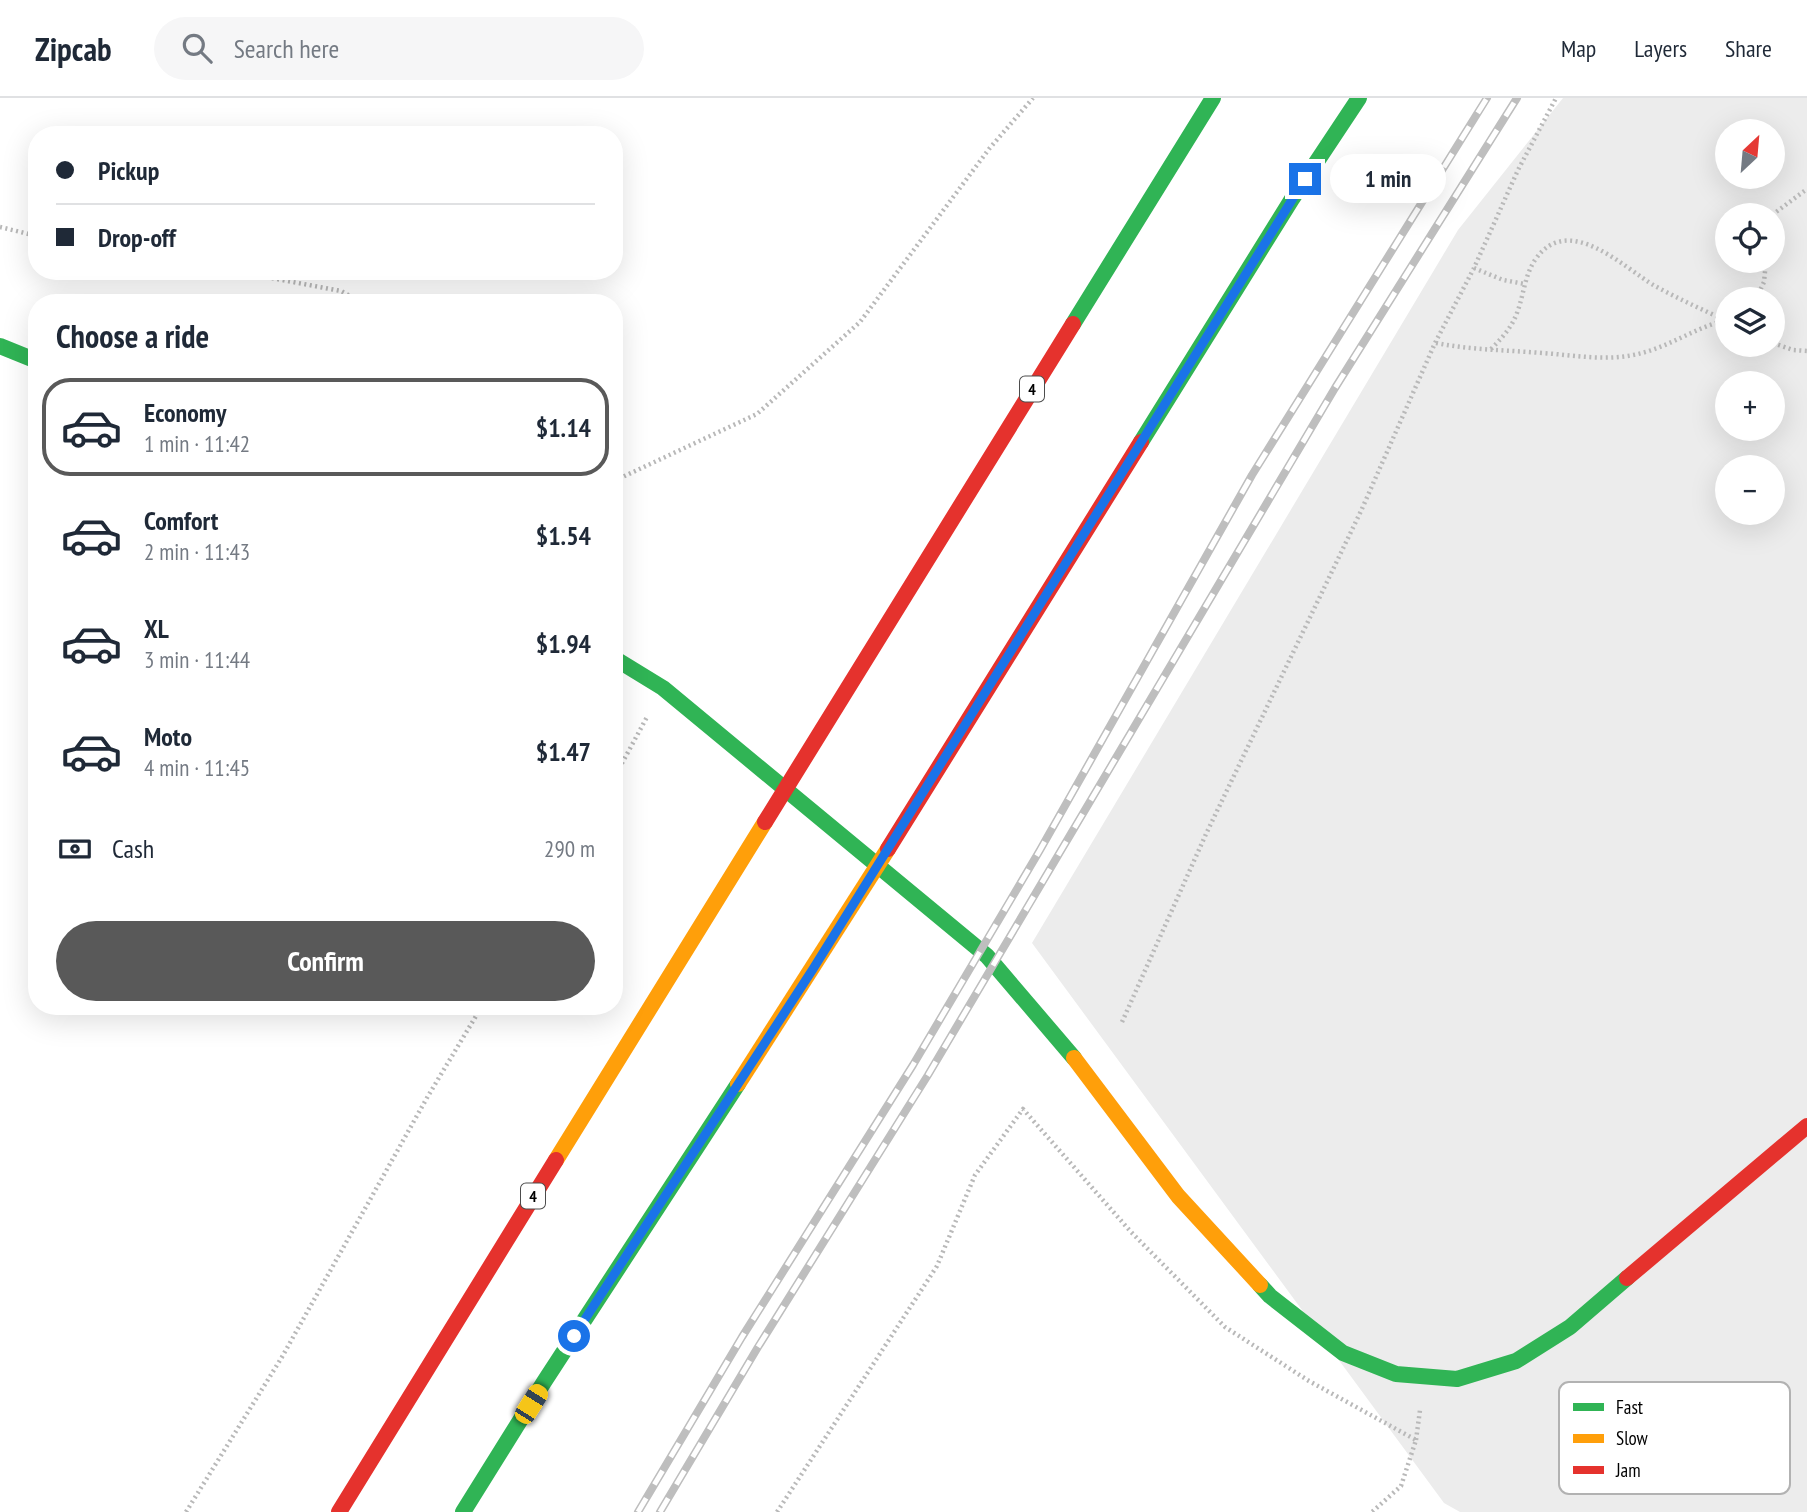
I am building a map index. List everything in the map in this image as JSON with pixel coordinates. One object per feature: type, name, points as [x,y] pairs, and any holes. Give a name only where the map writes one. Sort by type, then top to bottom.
[{"type":"main road","name":"4","points":[[339,1512],[1213,98]]},
{"type":"main road","points":[[463,1512],[552,1370],[813,969],[1292,199],[1359,98]]},
{"type":"main road","points":[[0,346],[28,357]]},
{"type":"main road","points":[[623,664],[663,688],[987,956],[1073,1057],[1178,1196],[1270,1296],[1343,1353],[1396,1374],[1457,1379],[1517,1361],[1570,1327],[1807,1126]]},
{"type":"path","points":[[623,475],[757,414],[860,322],[989,149],[1033,98]]},
{"type":"path","points":[[1122,1022],[1206,834],[1361,511],[1436,343],[1474,268],[1518,170],[1556,98]]},
{"type":"path","points":[[1785,205],[1807,189]]},
{"type":"path","points":[[0,227],[28,234]]},
{"type":"path","points":[[1491,349],[1512,323],[1537,257],[1556,243],[1588,244],[1604,250],[1655,286],[1715,316]]},
{"type":"path","points":[[1474,268],[1503,280],[1525,284]]},
{"type":"path","points":[[282,280],[346,294]]},
{"type":"path","points":[[1436,343],[1466,349],[1593,358],[1633,356],[1657,349],[1715,324]]},
{"type":"path","points":[[1785,347],[1807,351]]},
{"type":"path","points":[[623,761],[663,688]]},
{"type":"path","points":[[186,1512],[282,1357],[428,1096],[477,1015]]},
{"type":"path","points":[[777,1512],[937,1266],[975,1175],[1023,1109],[1132,1233],[1225,1327],[1309,1381],[1416,1440],[1401,1486],[1373,1512]]},
{"type":"shaded area","points":[[1563,98],[1807,98],[1807,1512],[1460,1512],[1444,1503],[1032,943],[1458,230]]},
{"type":"railway","points":[[638,1512],[742,1337],[913,1065],[1040,850],[1252,475],[1487,98]]},
{"type":"railway","points":[[660,1512],[758,1347],[928,1075],[1335,388],[1517,98]]},
{"type":"traffic: fast","points":[[1073,324],[1213,98]]},
{"type":"traffic: fast","points":[[1141,442],[1292,199],[1359,98]]},
{"type":"traffic: fast","points":[[0,346],[28,357]]},
{"type":"traffic: fast","points":[[623,664],[663,688],[987,956],[1074,1058]]},
{"type":"traffic: fast","points":[[463,1512],[544,1382],[738,1084]]},
{"type":"traffic: fast","points":[[1260,1285],[1270,1296],[1343,1353],[1396,1374],[1457,1379],[1516,1361],[1570,1327],[1627,1278]]},
{"type":"traffic: slow","points":[[556,1160],[765,822]]},
{"type":"traffic: slow","points":[[738,1084],[888,849]]},
{"type":"traffic: slow","points":[[1074,1058],[1178,1196],[1260,1285]]},
{"type":"traffic: jam","points":[[765,822],[1073,324]]},
{"type":"traffic: jam","points":[[888,849],[1141,442]]},
{"type":"traffic: jam","points":[[1627,1278],[1807,1126]]},
{"type":"traffic: jam","points":[[339,1512],[556,1160]]},
{"type":"route","points":[[574,1336],[813,969],[1305,179]]}]
